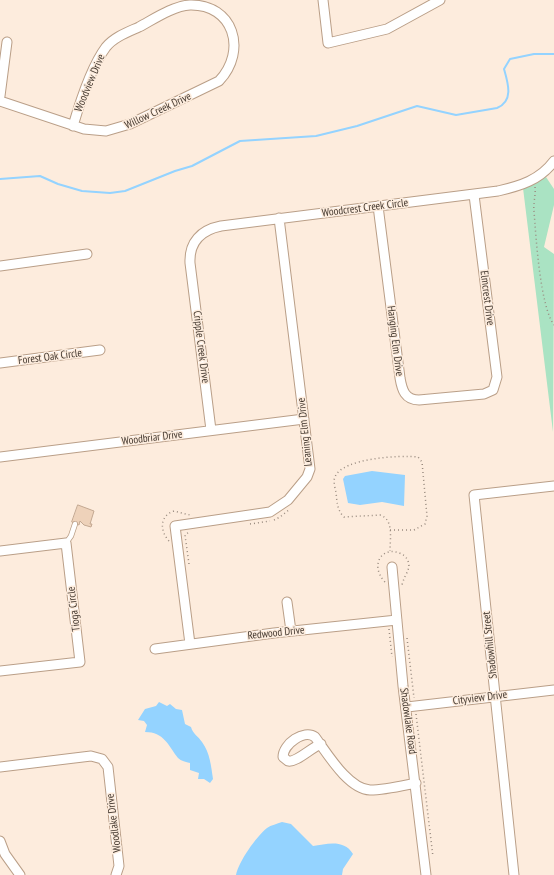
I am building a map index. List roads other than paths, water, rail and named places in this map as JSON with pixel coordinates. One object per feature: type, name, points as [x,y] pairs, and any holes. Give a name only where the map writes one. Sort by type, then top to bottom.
[{"type":"street","points":[[323,0],[328,43],[387,29],[426,3],[440,0]]},
{"type":"street","name":"Woodview Drive","points":[[73,126],[98,61],[106,47],[115,38],[180,7],[190,5],[207,7],[214,11],[226,21],[233,35]]},
{"type":"street","name":"Willow Creek Drive","points":[[0,101],[73,126],[99,131],[122,128],[208,88],[219,80],[230,69],[234,53],[233,35]]},
{"type":"street","points":[[0,96],[7,42]]},
{"type":"street","name":"Woodcrest Creek Circle","points":[[190,263],[192,247],[197,237],[206,230],[221,226],[279,218],[474,195],[508,189],[534,179],[546,171],[554,160]]},
{"type":"street","name":"Elmcrest Drive","points":[[474,195],[497,377],[493,390],[484,394]]},
{"type":"street","name":"Hanging Elm Drive","points":[[378,206],[400,378],[404,394],[412,399],[419,400],[484,394]]},
{"type":"street","name":"Leaning Elm Drive","points":[[190,644],[175,526],[261,515],[270,512],[288,500],[309,472],[310,465],[279,218]]},
{"type":"street","points":[[0,266],[87,254]]},
{"type":"street","name":"Cripple Creek Drive","points":[[190,263],[211,430]]},
{"type":"street","name":"Forest Oak Circle","points":[[0,363],[100,350]]},
{"type":"street","name":"Woodbriar Drive","points":[[0,457],[304,419]]},
{"type":"street","name":"Shadowhill Street","points":[[514,875],[474,496],[554,486]]},
{"type":"street","points":[[0,551],[66,543]]},
{"type":"street","name":"Tioga Circle","points":[[0,671],[80,662],[66,543]]},
{"type":"street","name":"Shadowlake Road","points":[[392,566],[426,875]]},
{"type":"street","points":[[287,602],[291,631]]},
{"type":"street","name":"Redwood Drive","points":[[155,648],[291,631],[397,620]]},
{"type":"street","name":"Cityview Drive","points":[[407,707],[554,690]]},
{"type":"street","points":[[321,744],[349,780],[359,787],[370,790],[416,783]]},
{"type":"street","name":"Woodlake Drive","points":[[0,767],[91,756],[102,759],[108,770],[120,866],[116,875]]},
{"type":"street","points":[[0,841],[5,854],[20,875]]},
{"type":"lane","points":[[66,543],[71,536],[75,524]]},
{"type":"water","points":[[372,471],[405,475],[404,506],[382,502],[360,505],[348,503],[343,479],[345,476]]},
{"type":"water","points":[[159,702],[167,706],[170,704],[176,709],[182,710],[185,724],[191,727],[207,751],[213,779],[210,783],[204,779],[198,779],[199,773],[190,770],[190,763],[182,761],[178,758],[165,740],[157,734],[145,732],[147,725],[144,721],[138,720],[145,709],[156,706]]},
{"type":"water","points":[[282,822],[291,824],[313,846],[340,844],[349,849],[353,854],[343,869],[342,875],[236,875],[244,856],[258,837],[272,825]]},
{"type":"waterway","points":[[0,179],[40,176],[58,184],[82,191],[110,193],[125,191],[175,171],[192,166],[240,141],[316,136],[357,126],[417,106],[456,115],[497,108],[506,101],[508,96],[508,86],[504,69],[510,59],[534,54],[554,54]]}]
